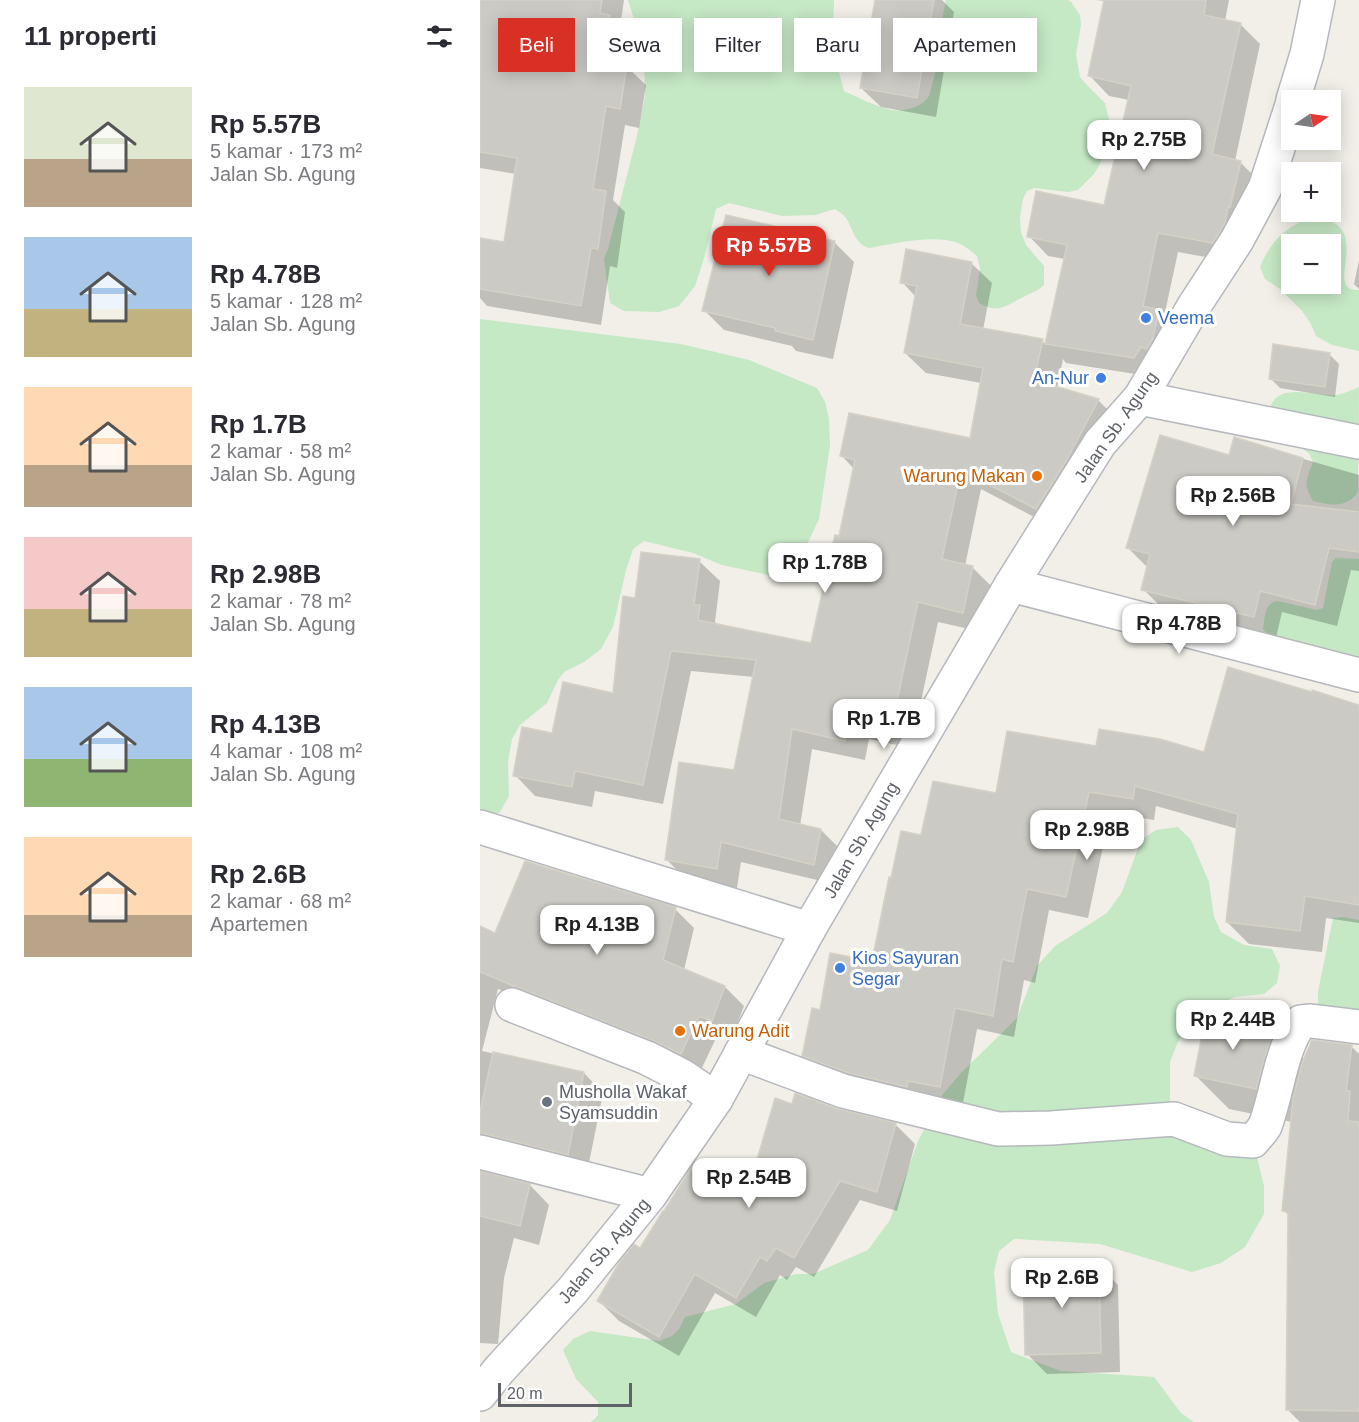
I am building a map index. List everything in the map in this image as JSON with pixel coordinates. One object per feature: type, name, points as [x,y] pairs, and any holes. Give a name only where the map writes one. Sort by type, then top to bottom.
[{"type":"street","points":[[1296,90],[1307,54],[1318,0]]},
{"type":"street","name":"Jalan Sb. Agung","points":[[480,1394],[499,1370],[572,1291],[650,1195],[716,1099],[809,929],[1011,585],[1100,443],[1140,398],[1194,306],[1237,240],[1265,188],[1281,139]]},
{"type":"street","points":[[1140,398],[1359,442]]},
{"type":"street","points":[[1011,585],[1359,675]]},
{"type":"street","points":[[480,827],[809,929]]},
{"type":"street","points":[[512,1005],[646,1058],[682,1076],[716,1099]]},
{"type":"street","points":[[741,1053],[843,1091],[998,1129],[1051,1128],[1174,1119],[1227,1139],[1253,1141],[1264,1128],[1284,1060],[1295,1029],[1301,1022],[1359,1027]]},
{"type":"street","points":[[480,1152],[650,1195]]},
{"type":"green space","points":[[628,0],[834,0],[833,18],[794,18],[794,72],[839,72],[844,91],[867,102],[896,110],[918,106],[926,100],[936,72],[1037,72],[1037,18],[942,18],[946,0],[1068,0],[1080,15],[1081,25],[1076,54],[1080,77],[1105,103],[1109,119],[1109,133],[1100,164],[1094,174],[1078,190],[1068,192],[1034,188],[1027,191],[1023,199],[1020,217],[1021,232],[1026,245],[1044,266],[1044,285],[1007,306],[992,308],[979,303],[976,296],[980,268],[977,256],[958,243],[937,239],[869,248],[860,243],[846,218],[835,209],[815,215],[782,216],[729,203],[716,209],[695,286],[679,306],[659,312],[624,311],[610,303],[604,259],[636,140],[645,96],[644,72],[682,72],[682,18],[633,18]]},
{"type":"green space","points":[[1331,222],[1343,231],[1347,249],[1345,283],[1350,289],[1359,290],[1359,351],[1332,345],[1316,336],[1302,311],[1285,294],[1341,294],[1341,234],[1282,234],[1296,224]]},
{"type":"green space","points":[[1281,235],[1281,290],[1265,279],[1260,267],[1271,246]]},
{"type":"green space","points":[[480,319],[681,344],[749,360],[817,388],[825,402],[829,419],[830,445],[819,519],[804,551],[794,564],[773,576],[722,565],[693,553],[644,541],[633,549],[613,627],[601,649],[584,662],[564,672],[547,703],[520,725],[512,739],[508,762],[509,796],[500,812],[490,816],[480,814]]},
{"type":"green space","points":[[1359,387],[1358,492],[1348,501],[1338,504],[1313,501],[1307,486],[1307,478],[1313,462],[1309,453],[1301,448],[1272,440],[1269,411],[1273,401],[1288,393],[1336,395]]},
{"type":"green space","points":[[1336,558],[1359,559],[1359,660],[1268,636],[1263,629],[1266,611],[1273,602],[1278,601],[1317,610],[1323,608],[1332,562]]},
{"type":"green space","points":[[1178,827],[1191,840],[1209,882],[1214,917],[1221,932],[1244,945],[1272,949],[1280,966],[1277,983],[1264,994],[1235,997],[1209,1008],[1188,1023],[1170,1062],[1170,1101],[1175,1119],[1253,1141],[1264,1186],[1264,1214],[1245,1247],[1221,1263],[1192,1272],[1100,1244],[1014,1239],[999,1251],[994,1272],[998,1314],[1011,1352],[1061,1371],[1154,1377],[1181,1413],[1194,1422],[591,1422],[598,1415],[598,1402],[576,1379],[563,1350],[573,1339],[590,1331],[659,1341],[672,1336],[679,1329],[685,1317],[736,1304],[764,1283],[796,1274],[813,1274],[868,1250],[890,1220],[918,1141],[943,1094],[1017,1018],[1037,966],[1055,946],[1107,913],[1122,892],[1141,840],[1156,830]]},
{"type":"green space","points":[[1333,918],[1359,920],[1359,1015],[1318,1005],[1318,992]]},
{"type":"building","points":[[480,0],[602,0],[600,13],[610,15],[610,18],[587,18],[587,72],[626,72],[620,109],[606,106],[593,189],[606,191],[598,249],[591,248],[581,306],[480,289],[480,238],[504,242],[517,158],[480,152]]},
{"type":"building","points":[[875,0],[934,0],[931,18],[893,18],[893,72],[922,72],[917,98],[860,88],[863,72],[881,72],[881,18],[872,18]]},
{"type":"building","points":[[1104,0],[1206,0],[1204,15],[1241,23],[1212,154],[1241,161],[1225,223],[1213,243],[1158,233],[1143,306],[1159,310],[1153,338],[1147,349],[1141,347],[1134,358],[1045,344],[1067,245],[1027,237],[1036,191],[1104,205],[1131,86],[1088,76]]},
{"type":"building","points":[[726,215],[835,241],[813,340],[775,331],[775,328],[702,311]]},
{"type":"building","points":[[906,249],[972,262],[960,324],[1043,339],[1034,380],[1099,399],[1066,461],[1036,509],[961,470],[942,559],[973,566],[963,613],[918,602],[891,729],[849,720],[845,741],[792,729],[779,819],[821,829],[814,865],[721,842],[717,869],[665,860],[679,762],[734,770],[756,660],[671,651],[643,785],[575,771],[572,787],[513,776],[522,727],[552,733],[563,682],[613,693],[623,596],[635,598],[641,552],[700,559],[694,605],[700,605],[698,620],[811,643],[835,535],[839,536],[855,460],[840,456],[849,413],[970,438],[983,368],[904,353],[917,286],[900,283]]},
{"type":"building","points":[[1273,344],[1330,353],[1325,387],[1269,379]]},
{"type":"building","points":[[1160,435],[1229,455],[1234,437],[1303,458],[1291,504],[1359,512],[1359,552],[1329,548],[1315,605],[1260,591],[1254,617],[1141,590],[1150,554],[1126,548]]},
{"type":"building","points":[[1228,667],[1359,705],[1359,905],[1305,896],[1300,931],[1226,922],[1238,814],[1135,786],[1133,799],[1089,792],[1066,897],[1027,889],[1013,962],[1002,959],[993,1016],[955,1008],[940,1087],[908,1081],[907,1087],[849,1073],[802,1056],[812,1008],[820,1010],[830,953],[872,961],[901,831],[921,835],[933,781],[996,793],[1007,731],[1096,746],[1099,729],[1160,739],[1204,752]]},
{"type":"building","points":[[525,861],[676,907],[663,960],[725,986],[712,1021],[699,1016],[681,1054],[654,1041],[480,972],[480,926],[495,933]]},
{"type":"building","points":[[1206,1014],[1275,1028],[1256,1089],[1194,1076]]},
{"type":"building","points":[[1312,1040],[1352,1045],[1346,1091],[1350,1091],[1348,1121],[1359,1122],[1359,1411],[1286,1410],[1288,1212],[1282,1211],[1293,1099],[1302,1063]]},
{"type":"building","points":[[493,1052],[584,1072],[568,1155],[480,1134],[480,1112]]},
{"type":"building","points":[[795,1093],[838,1109],[896,1123],[877,1192],[840,1181],[794,1258],[776,1248],[767,1261],[760,1257],[736,1298],[695,1274],[659,1337],[597,1301],[619,1263],[634,1244],[640,1248],[695,1162],[747,1194],[775,1098],[792,1104]]},
{"type":"building","points":[[480,1171],[530,1184],[520,1226],[480,1216]]},
{"type":"building","points":[[1099,1264],[1101,1353],[1025,1355],[1023,1265]]},
{"type":"place","name":"Veema","points":[[1146,318]]},
{"type":"place","name":"An-Nur","points":[[1101,378]]},
{"type":"place","name":"Warung Makan","points":[[1037,476]]},
{"type":"place","name":"Kios Sayuran Segar","points":[[840,968]]},
{"type":"place","name":"Warung Adit","points":[[680,1031]]},
{"type":"place","name":"Musholla Wakaf Syamsuddin","points":[[547,1102]]}]
